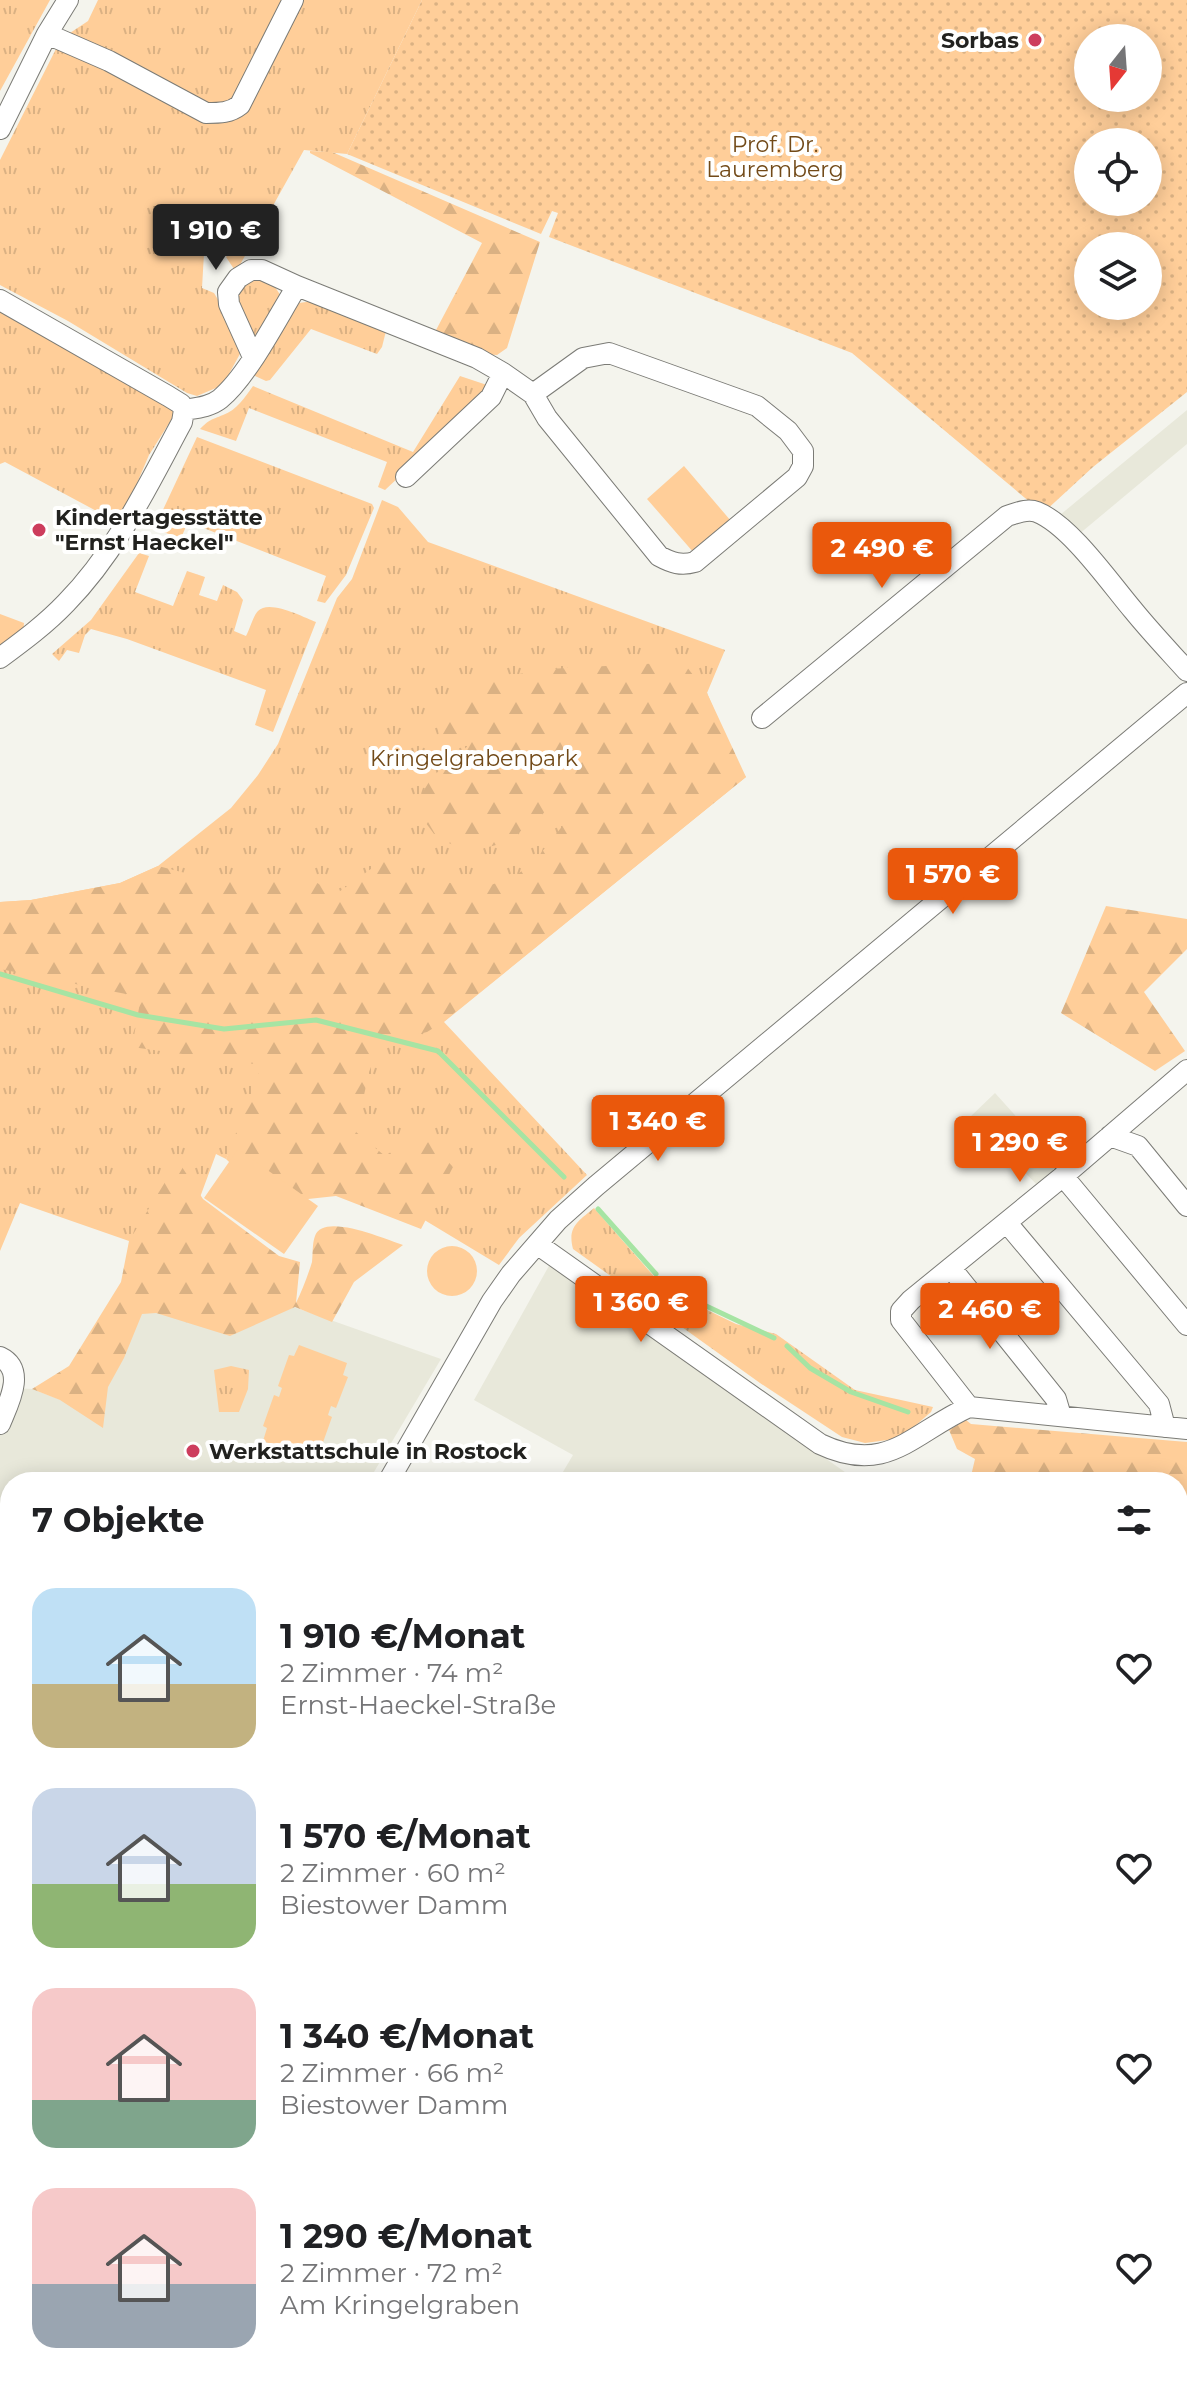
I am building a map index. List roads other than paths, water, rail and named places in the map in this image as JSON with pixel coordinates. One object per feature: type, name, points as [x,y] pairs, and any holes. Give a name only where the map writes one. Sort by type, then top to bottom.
[{"type":"street","points":[[0,129],[47,34],[68,0]]},
{"type":"street","points":[[47,34],[109,61],[206,113],[221,113],[233,111],[240,105],[293,0]]},
{"type":"street","points":[[253,357],[229,304],[228,292],[238,278],[251,270],[262,270],[477,358],[533,394],[547,418],[659,556],[672,563],[684,565],[695,562],[797,477],[803,466],[803,451],[788,431],[757,406],[609,353],[583,358],[533,394]]},
{"type":"street","points":[[184,410],[218,401],[239,378],[297,286]]},
{"type":"street","points":[[0,300],[161,392],[181,404],[184,410],[182,422],[144,494],[118,538],[90,576],[47,622],[0,658]]},
{"type":"street","points":[[406,477],[491,397],[503,373]]},
{"type":"street","points":[[762,718],[1007,516],[1028,510],[1038,512],[1076,541],[1187,671]]},
{"type":"street","points":[[394,1472],[492,1301],[558,1220],[1187,693]]},
{"type":"street","points":[[969,1407],[901,1320],[901,1311],[1187,1070]]},
{"type":"street","points":[[1110,1136],[1138,1146],[1187,1206]]},
{"type":"street","points":[[1063,1176],[1187,1325]]},
{"type":"street","points":[[1007,1223],[1159,1404],[1165,1427]]},
{"type":"street","points":[[537,1244],[820,1444],[839,1453],[859,1457],[884,1454],[904,1446],[946,1418],[969,1407],[1187,1429]]},
{"type":"street","points":[[951,1268],[1056,1399],[1061,1416]]},
{"type":"street","points":[[0,1357],[7,1360],[14,1371],[14,1388],[0,1424]]},
{"type":"waterway","points":[[0,974],[138,1015],[224,1029],[316,1020],[438,1051],[564,1177]]},
{"type":"waterway","points":[[598,1209],[656,1274]]},
{"type":"waterway","points":[[666,1287],[774,1338]]},
{"type":"waterway","points":[[787,1346],[810,1368],[851,1392],[908,1412]]},
{"type":"place","name":"Sorbas","points":[[1035,40]]},
{"type":"place","name":"Kindertagesstätte \"Ernst Haeckel\"","points":[[39,530]]},
{"type":"place","name":"Werkstattschule in Rostock","points":[[193,1451]]},
{"type":"park label","name":"Prof. Dr. Lauremberg","points":[[775,156]]},
{"type":"park label","name":"Kringelgrabenpark","points":[[474,758]]}]
